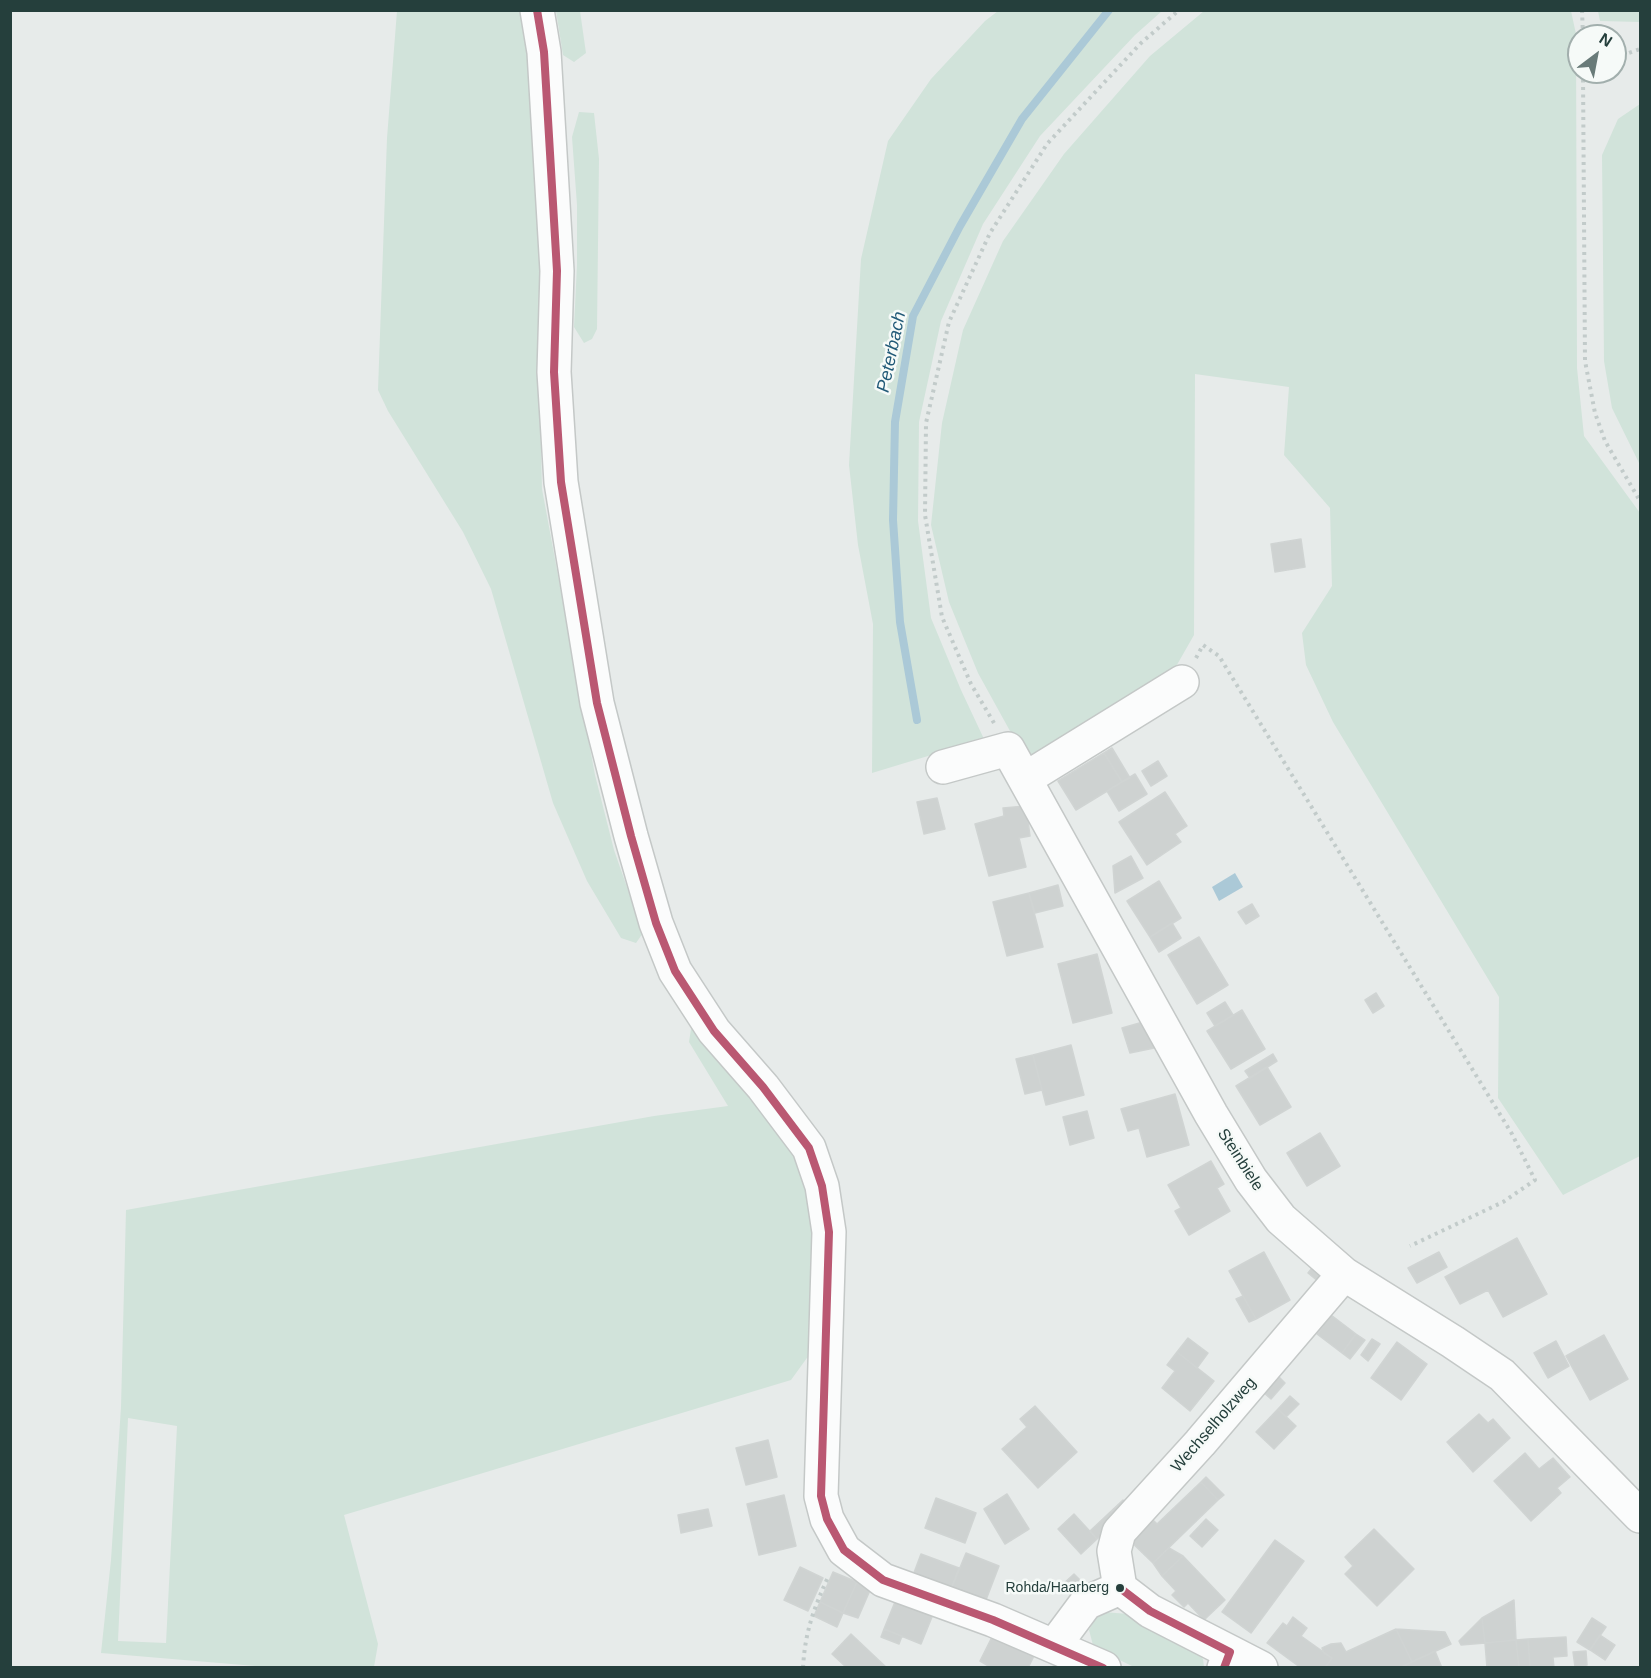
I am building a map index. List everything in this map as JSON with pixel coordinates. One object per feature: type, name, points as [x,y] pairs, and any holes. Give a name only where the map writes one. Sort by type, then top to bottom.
[{"type":"street","points":[[537,10],[544,52],[557,271],[554,372],[561,482],[597,703],[656,923],[675,971],[714,1031],[763,1087],[804,1141],[822,1186],[829,1232],[821,1496],[827,1519],[844,1550],[883,1580],[993,1620],[1104,1668]]},
{"type":"street","points":[[1024,779],[1182,682]]},
{"type":"street","points":[[943,767],[1008,749]]},
{"type":"street","name":"Steinbiele","points":[[1008,749],[1210,1114],[1251,1180],[1281,1219],[1344,1274],[1502,1375],[1641,1516]]},
{"type":"street","name":"Wechselholzweg","points":[[1120,1588],[1114,1551],[1119,1532],[1200,1443],[1344,1274]]},
{"type":"street","points":[[1054,1646],[1086,1603],[1120,1588],[1150,1611],[1227,1660],[1261,1668]]},
{"type":"path","points":[[1008,749],[971,684],[942,618],[926,515],[926,423],[948,322],[990,233],[1047,144],[1140,44],[1179,10]]},
{"type":"path","points":[[1584,84],[1585,361],[1595,413],[1605,441],[1641,501]]},
{"type":"path","points":[[1219,656],[1506,1124],[1535,1180],[1503,1202],[1410,1246]]},
{"type":"path","points":[[803,1668],[804,1646],[810,1618],[833,1565]]},
{"type":"green space","points":[[397,11],[523,11],[545,179],[538,326],[542,489],[595,775],[614,850],[643,933],[636,943],[621,938],[587,881],[553,803],[491,589],[463,532],[388,411],[378,390],[387,138]]},
{"type":"green space","points":[[556,11],[580,11],[586,53],[574,62],[563,55]]},
{"type":"green space","points":[[998,11],[1162,11],[1135,35],[1040,136],[983,224],[941,321],[919,422],[918,521],[931,618],[984,739],[872,773],[873,624],[858,545],[849,465],[861,259],[888,141],[931,79],[985,21]]},
{"type":"green space","points":[[1204,11],[1571,11],[1574,24],[1567,24],[1567,84],[1576,84],[1577,368],[1584,436],[1640,513],[1640,1156],[1563,1195],[1498,1098],[1499,997],[1333,722],[1306,665],[1302,633],[1332,586],[1330,508],[1284,455],[1289,387],[1195,374],[1194,635],[1174,670],[1031,757],[1010,731],[978,673],[949,602],[931,525],[942,423],[963,330],[1003,241],[1064,154],[1150,56]]},
{"type":"green space","points":[[1598,11],[1640,11],[1640,22],[1600,21]]},
{"type":"green space","points":[[1640,104],[1640,465],[1612,408],[1604,361],[1602,155],[1618,119]]},
{"type":"green space","points":[[579,112],[594,113],[599,159],[597,329],[592,339],[584,343],[574,327],[577,205],[572,137]]},
{"type":"green space","points":[[691,1029],[702,1033],[789,1139],[811,1203],[812,1351],[791,1380],[344,1515],[378,1644],[374,1667],[267,1667],[101,1653],[111,1560],[121,1407],[126,1210],[654,1116],[728,1106],[689,1042]],"holes":[[[128,1418],[177,1426],[166,1643],[118,1641]]]},
{"type":"green space","points":[[1103,1612],[1129,1614],[1198,1652],[1203,1659],[1204,1667],[1134,1667],[1097,1649],[1093,1645],[1089,1630],[1095,1619]]},
{"type":"water","points":[[1235,873],[1243,887],[1219,901],[1212,887]]},
{"type":"building","points":[[1301,539],[1305,567],[1275,572],[1271,544]]},
{"type":"building","points":[[1112,748],[1130,778],[1122,782],[1104,753]]},
{"type":"building","points":[[1104,753],[1122,782],[1076,810],[1058,781]]},
{"type":"building","points":[[1158,761],[1167,776],[1151,786],[1142,771]]},
{"type":"building","points":[[1135,774],[1147,794],[1119,811],[1107,791]]},
{"type":"building","points":[[1165,792],[1187,826],[1175,834],[1181,842],[1147,865],[1119,822]]},
{"type":"building","points":[[937,798],[945,829],[924,834],[917,802]]},
{"type":"building","points":[[1026,806],[1030,836],[1019,838],[1026,867],[989,876],[975,824],[1004,816],[1003,808]]},
{"type":"building","points":[[1131,856],[1143,878],[1115,893],[1113,866]]},
{"type":"building","points":[[1159,881],[1181,918],[1150,937],[1127,901]]},
{"type":"building","points":[[1058,885],[1063,906],[1035,913],[1029,893]]},
{"type":"building","points":[[1029,893],[1043,947],[1007,956],[993,902]]},
{"type":"building","points":[[1252,904],[1259,916],[1246,924],[1238,912]]},
{"type":"building","points":[[1172,923],[1181,938],[1159,952],[1150,937]]},
{"type":"building","points":[[1199,937],[1228,985],[1197,1004],[1168,955]]},
{"type":"building","points":[[1097,954],[1112,1013],[1073,1023],[1058,964]]},
{"type":"building","points":[[1376,993],[1384,1006],[1373,1013],[1365,1000]]},
{"type":"building","points":[[1225,1002],[1233,1015],[1215,1026],[1207,1013]]},
{"type":"building","points":[[1242,1010],[1265,1049],[1231,1069],[1207,1031]]},
{"type":"building","points":[[1143,1022],[1159,1047],[1130,1053],[1122,1028]]},
{"type":"building","points":[[1071,1045],[1084,1095],[1046,1105],[1033,1055]]},
{"type":"building","points":[[1273,1054],[1277,1061],[1250,1078],[1245,1071]]},
{"type":"building","points":[[1033,1055],[1042,1090],[1025,1094],[1016,1059]]},
{"type":"building","points":[[1267,1067],[1291,1107],[1260,1125],[1236,1086]]},
{"type":"building","points":[[1175,1094],[1189,1145],[1147,1157],[1139,1128],[1128,1131],[1121,1109]]},
{"type":"building","points":[[1087,1111],[1094,1138],[1070,1145],[1063,1117]]},
{"type":"building","points":[[1320,1133],[1340,1166],[1307,1186],[1287,1153]]},
{"type":"building","points":[[1211,1161],[1224,1184],[1217,1188],[1230,1211],[1189,1235],[1175,1211],[1181,1208],[1168,1185]]},
{"type":"building","points":[[1517,1238],[1547,1294],[1503,1317],[1488,1290],[1460,1304],[1445,1277]]},
{"type":"building","points":[[1264,1252],[1290,1300],[1256,1319],[1229,1271]]},
{"type":"building","points":[[1439,1252],[1447,1267],[1417,1283],[1408,1268]]},
{"type":"building","points":[[1316,1263],[1327,1271],[1319,1282],[1308,1273]]},
{"type":"building","points":[[1243,1296],[1256,1319],[1249,1322],[1236,1299]]},
{"type":"building","points":[[1331,1315],[1356,1334],[1342,1353],[1317,1334]]},
{"type":"building","points":[[1356,1334],[1365,1340],[1350,1359],[1342,1353]]},
{"type":"building","points":[[1604,1335],[1628,1379],[1590,1400],[1566,1356]]},
{"type":"building","points":[[1188,1338],[1208,1353],[1197,1368],[1177,1352]]},
{"type":"building","points":[[1372,1339],[1380,1344],[1368,1361],[1361,1355]]},
{"type":"building","points":[[1556,1341],[1569,1366],[1548,1378],[1534,1353]]},
{"type":"building","points":[[1397,1342],[1427,1364],[1401,1400],[1371,1378]]},
{"type":"building","points":[[1177,1352],[1214,1381],[1190,1411],[1162,1388],[1175,1371],[1167,1365]]},
{"type":"building","points":[[1278,1376],[1285,1383],[1271,1399],[1263,1392]]},
{"type":"building","points":[[1290,1396],[1299,1404],[1286,1417],[1278,1409]]},
{"type":"building","points":[[1035,1406],[1077,1452],[1038,1488],[1002,1449],[1027,1427],[1020,1419]]},
{"type":"building","points":[[1278,1409],[1296,1426],[1274,1449],[1256,1432]]},
{"type":"building","points":[[1479,1414],[1488,1423],[1493,1419],[1510,1438],[1473,1472],[1447,1442]]},
{"type":"building","points":[[768,1440],[777,1477],[746,1485],[736,1448]]},
{"type":"building","points":[[1525,1453],[1539,1469],[1553,1458],[1570,1477],[1557,1488],[1561,1493],[1531,1521],[1494,1481]]},
{"type":"building","points":[[1206,1477],[1224,1495],[1218,1500],[1201,1482]]},
{"type":"building","points":[[1201,1482],[1218,1500],[1153,1563],[1125,1536],[1147,1514],[1157,1524]]},
{"type":"building","points":[[1007,1494],[1029,1529],[1005,1544],[984,1509]]},
{"type":"building","points":[[784,1495],[796,1546],[759,1555],[747,1504]]},
{"type":"building","points":[[936,1498],[976,1513],[965,1543],[925,1528]]},
{"type":"building","points":[[1123,1500],[1131,1509],[1097,1539],[1090,1531]]},
{"type":"building","points":[[708,1509],[712,1526],[681,1533],[678,1515]]},
{"type":"building","points":[[1074,1514],[1097,1539],[1081,1554],[1058,1529]]},
{"type":"building","points":[[1206,1519],[1218,1530],[1202,1547],[1190,1536]]},
{"type":"building","points":[[1374,1529],[1414,1569],[1377,1606],[1345,1574],[1353,1566],[1345,1557]]},
{"type":"building","points":[[1275,1540],[1304,1561],[1251,1633],[1222,1612]]},
{"type":"building","points":[[1169,1548],[1183,1556],[1162,1576],[1153,1563]]},
{"type":"building","points":[[966,1553],[999,1566],[984,1605],[950,1592]]},
{"type":"building","points":[[921,1554],[959,1568],[950,1592],[912,1578]]},
{"type":"building","points":[[1183,1556],[1225,1600],[1204,1620],[1188,1603],[1184,1607],[1172,1595],[1176,1591],[1162,1576]]},
{"type":"building","points":[[800,1567],[823,1578],[808,1611],[784,1600]]},
{"type":"building","points":[[833,1572],[857,1582],[843,1613],[820,1602]]},
{"type":"building","points":[[1074,1574],[1081,1581],[1068,1593],[1062,1585]]},
{"type":"building","points":[[857,1582],[871,1588],[858,1618],[843,1613]]},
{"type":"building","points":[[897,1597],[934,1612],[921,1644],[884,1629]]},
{"type":"building","points":[[1514,1600],[1516,1640],[1485,1643],[1482,1618]]},
{"type":"building","points":[[820,1602],[843,1613],[837,1627],[814,1616]]},
{"type":"building","points":[[1293,1617],[1307,1628],[1301,1636],[1332,1658],[1325,1668],[1301,1668],[1267,1643],[1283,1623],[1287,1626]]},
{"type":"building","points":[[1482,1618],[1485,1643],[1461,1645],[1459,1641]]},
{"type":"building","points":[[1592,1618],[1606,1627],[1590,1650],[1577,1642]]},
{"type":"building","points":[[884,1629],[902,1636],[899,1644],[881,1637]]},
{"type":"building","points":[[1396,1629],[1412,1662],[1400,1668],[1325,1668],[1332,1658],[1324,1653],[1322,1648],[1341,1643],[1346,1652]]},
{"type":"building","points":[[1396,1629],[1445,1632],[1451,1644],[1412,1662]]},
{"type":"building","points":[[851,1634],[887,1668],[847,1668],[832,1654]]},
{"type":"building","points":[[993,1635],[1034,1656],[1028,1668],[992,1668],[980,1661]]},
{"type":"building","points":[[1600,1635],[1615,1645],[1605,1660],[1590,1650]]},
{"type":"building","points":[[1566,1637],[1567,1656],[1553,1657],[1554,1668],[1530,1668],[1528,1639]]},
{"type":"building","points":[[1528,1639],[1530,1668],[1519,1668],[1516,1640]]},
{"type":"building","points":[[1516,1640],[1519,1668],[1487,1668],[1485,1643]]},
{"type":"building","points":[[1435,1651],[1442,1668],[1403,1668],[1403,1666]]},
{"type":"building","points":[[1586,1651],[1587,1665],[1575,1667],[1573,1652]]},
{"type":"waterway","name":"Peterbach","points":[[917,720],[900,622],[893,520],[895,422],[913,316],[960,226],[1022,119],[1109,10]]},
{"type":"transit line","points":[[537,10],[544,52],[557,271],[554,372],[561,482],[597,703],[656,923],[675,971],[714,1031],[763,1087],[809,1148],[822,1186],[829,1232],[821,1496],[827,1519],[844,1550],[883,1580],[993,1620],[1103,1668]]},
{"type":"transit line","points":[[1120,1588],[1150,1611],[1230,1652],[1224,1668]]},
{"type":"place","name":"Rohda/Haarberg","points":[[1120,1588]]}]
